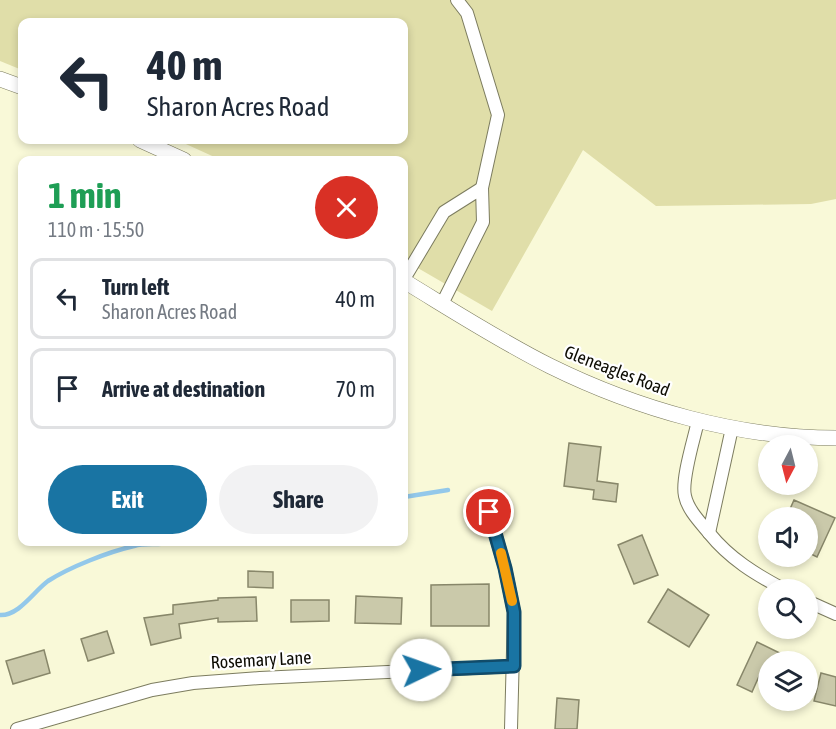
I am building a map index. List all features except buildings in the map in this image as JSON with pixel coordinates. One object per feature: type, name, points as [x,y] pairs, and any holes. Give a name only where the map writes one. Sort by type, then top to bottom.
[{"type":"street","points":[[442,304],[483,222],[482,189],[498,115],[467,13],[457,0]]},
{"type":"street","points":[[0,79],[18,86]]},
{"type":"street","points":[[149,144],[175,156]]},
{"type":"street","points":[[408,273],[444,212],[482,189]]},
{"type":"street","name":"Gleneagles Road","points":[[408,283],[548,365],[621,397],[698,421],[732,428],[806,437],[836,438]]},
{"type":"street","points":[[698,421],[689,461],[685,496],[694,515],[721,548],[749,571],[764,579]]},
{"type":"street","points":[[708,533],[732,428]]},
{"type":"street","points":[[489,512],[505,568],[514,612],[512,729]]},
{"type":"street","points":[[818,606],[836,614]]},
{"type":"street","name":"Rosemary Lane","points":[[17,729],[152,690],[193,683],[271,677],[514,666]]},
{"type":"shaded area","points":[[0,0],[836,0],[836,199],[811,204],[656,206],[583,150],[492,311],[408,262],[408,156],[212,156],[186,144],[408,144],[408,18],[18,18],[18,68],[0,61]]},
{"type":"waterway","points":[[408,496],[448,490]]},
{"type":"waterway","points":[[0,615],[14,612],[48,581],[78,565],[135,546]]},
{"type":"slow traffic","points":[[501,553],[512,601]]},
{"type":"route","points":[[421,670],[514,666],[514,612],[505,568],[489,512]]}]
